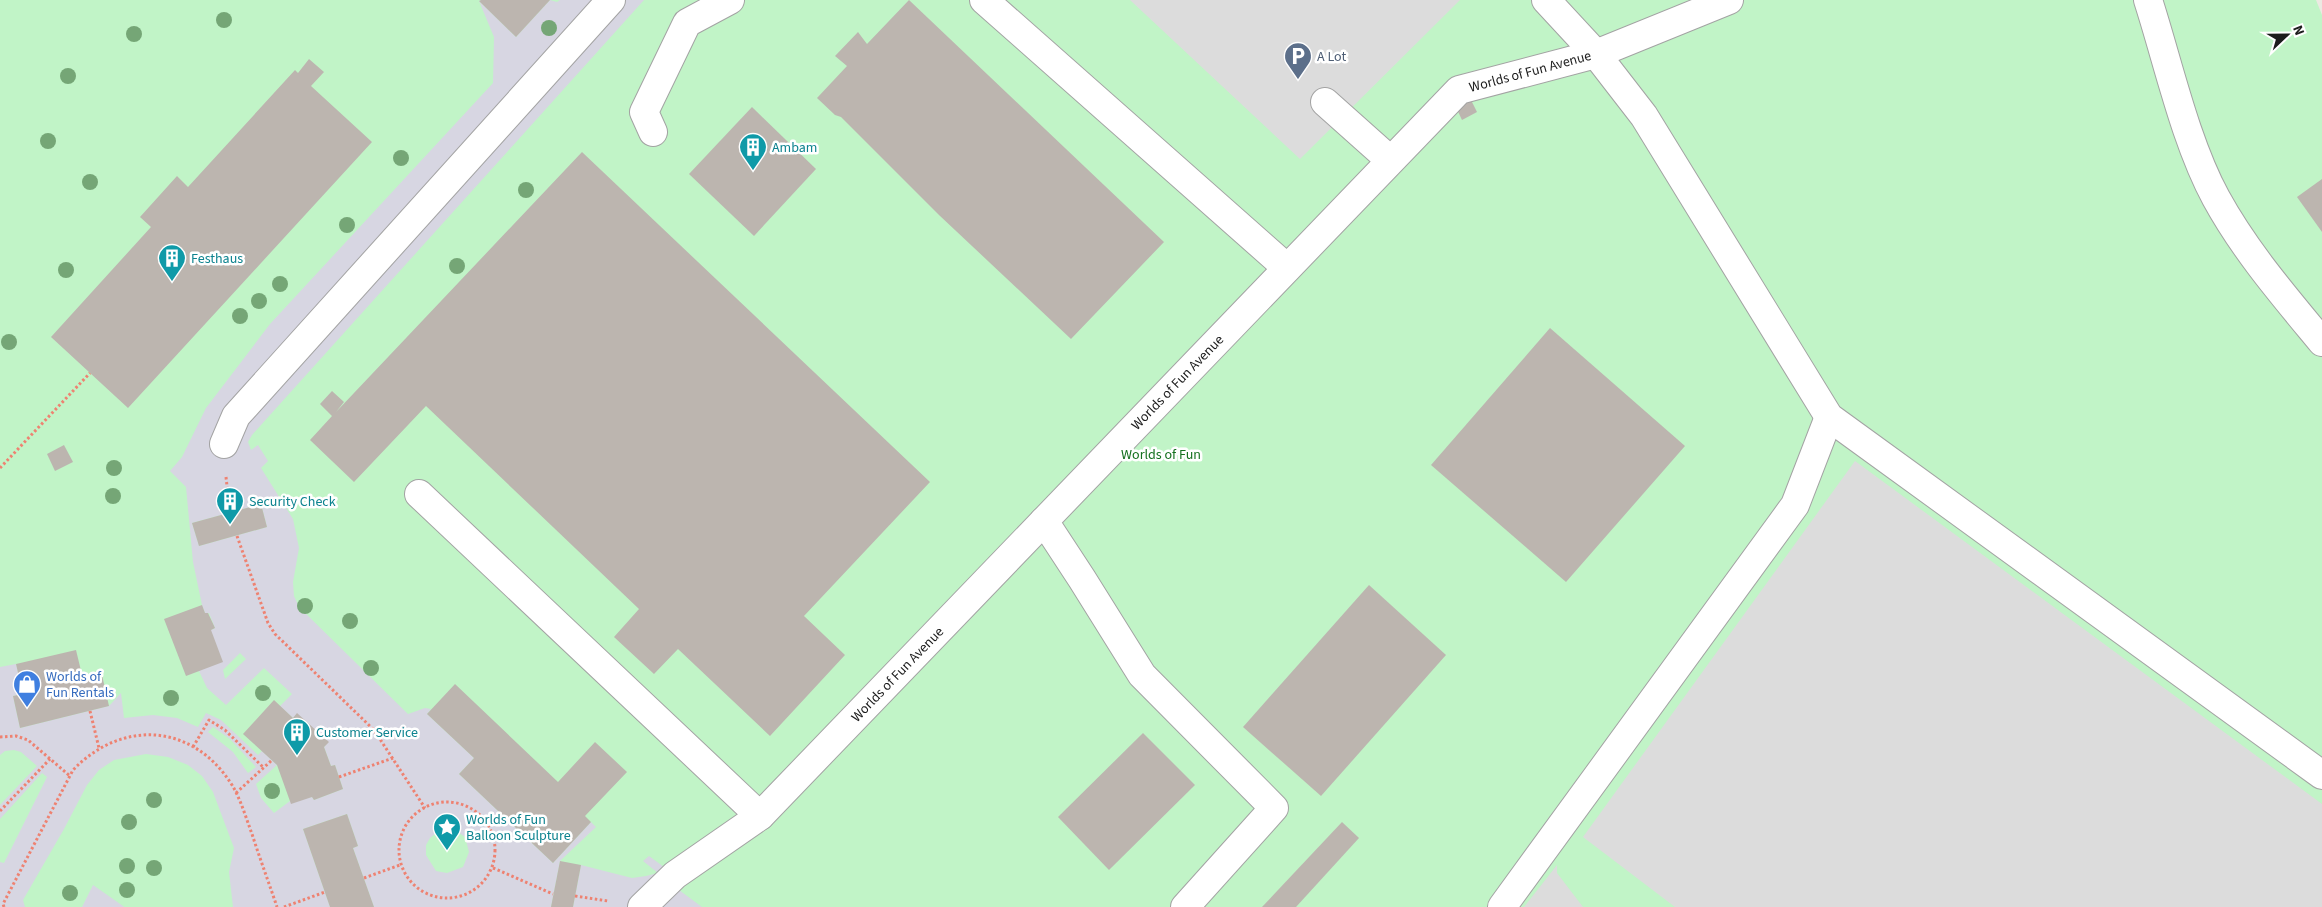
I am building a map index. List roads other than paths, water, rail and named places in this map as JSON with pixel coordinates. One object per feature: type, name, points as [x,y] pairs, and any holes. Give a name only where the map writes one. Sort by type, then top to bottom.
[{"type":"street","points":[[224,444],[236,416],[611,0]]},
{"type":"street","points":[[653,132],[644,112],[687,24],[730,0]]},
{"type":"street","points":[[984,0],[1287,268]]},
{"type":"street","points":[[1546,0],[1596,54],[1644,116],[1829,417],[2322,775]]},
{"type":"street","name":"Worlds of Fun Avenue","points":[[642,907],[674,875],[760,816],[1459,90],[1596,54],[1729,0]]},
{"type":"street","points":[[2148,0],[2195,149],[2215,197],[2242,242],[2322,342]]},
{"type":"street","points":[[1325,102],[1390,160]]},
{"type":"street","points":[[1502,907],[1795,505],[1829,417]]},
{"type":"street","points":[[419,494],[760,816]]},
{"type":"street","points":[[1044,521],[1142,675],[1274,808],[1185,907]]},
{"type":"place","name":"A Lot","points":[[1298,80]]},
{"type":"place","name":"Ambam","points":[[753,171]]},
{"type":"place","name":"Festhaus","points":[[172,282]]},
{"type":"place","name":"Security Check","points":[[230,525]]},
{"type":"place","name":"Worlds of Fun Rentals","points":[[27,708]]},
{"type":"place","name":"Customer Service","points":[[297,756]]},
{"type":"place","name":"Worlds of Fun Balloon Sculpture","points":[[447,851]]},
{"type":"park label","name":"Worlds of Fun","points":[[1161,454]]}]
